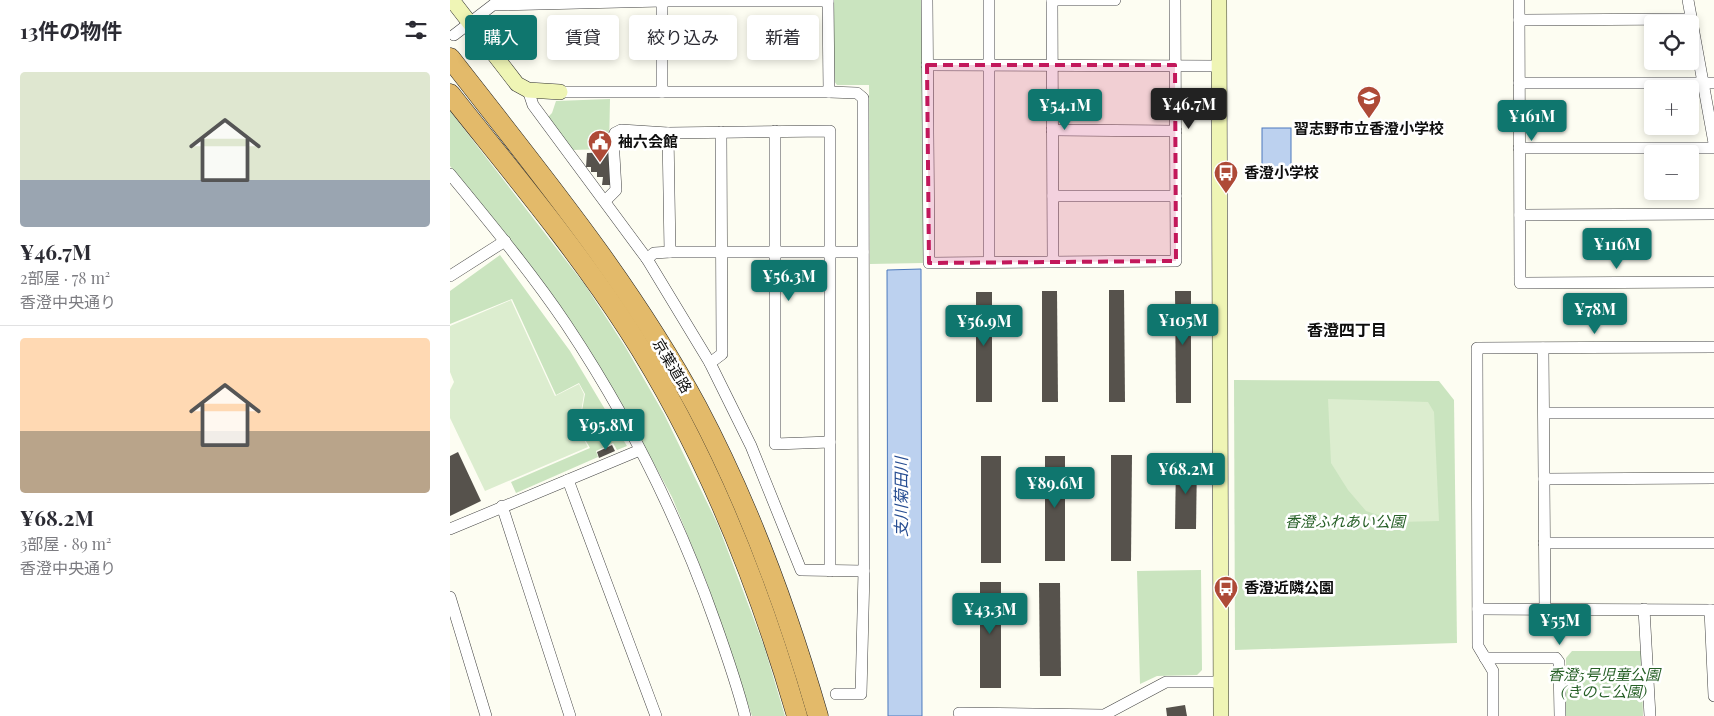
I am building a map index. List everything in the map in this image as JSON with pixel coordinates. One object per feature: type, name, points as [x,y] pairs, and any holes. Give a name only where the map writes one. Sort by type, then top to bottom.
[{"type":"highway","name":"京葉道路","points":[[450,58],[593,245],[630,298],[696,406],[743,502],[770,567],[802,661],[818,716]]},
{"type":"highway","name":"京葉道路","points":[[450,94],[528,192],[590,275],[628,329],[660,383],[733,529],[769,624],[797,716]]},
{"type":"street","points":[[452,0],[465,18]]},
{"type":"street","points":[[927,0],[928,263],[1176,261],[1175,0]]},
{"type":"street","points":[[989,0],[990,262]]},
{"type":"street","points":[[1053,261],[1052,0],[1115,0]]},
{"type":"street","points":[[1219,0],[1221,716]]},
{"type":"street","points":[[1519,0],[1520,283],[1714,282]]},
{"type":"street","points":[[1688,0],[1690,15]]},
{"type":"street","points":[[662,1],[662,92]]},
{"type":"street","points":[[479,15],[493,3],[828,1],[829,92]]},
{"type":"street","points":[[1519,20],[1644,19]]},
{"type":"street","points":[[454,35],[465,26]]},
{"type":"street","points":[[1699,49],[1708,83],[1714,143]]},
{"type":"street","points":[[498,60],[517,84],[528,90],[560,92],[829,92],[857,93],[863,98],[864,571],[861,694],[836,694]]},
{"type":"street","points":[[927,66],[1219,66]]},
{"type":"street","points":[[1519,83],[1708,83]]},
{"type":"street","points":[[528,90],[532,105],[647,259],[710,363],[751,446],[801,570],[864,571]]},
{"type":"street","points":[[605,201],[616,190],[613,138],[615,133],[621,130],[668,133],[830,131],[830,571]]},
{"type":"street","points":[[1052,130],[1176,131]]},
{"type":"street","points":[[775,131],[775,444],[830,442]]},
{"type":"street","points":[[710,363],[722,354],[721,132]]},
{"type":"street","points":[[668,133],[670,252]]},
{"type":"street","points":[[1519,148],[1714,148]]},
{"type":"street","points":[[450,174],[505,241],[565,322],[620,410],[668,503],[704,591],[737,683],[745,716]]},
{"type":"street","points":[[1052,196],[1176,196]]},
{"type":"street","points":[[1520,215],[1714,214]]},
{"type":"street","points":[[450,276],[505,241]]},
{"type":"street","points":[[647,259],[654,253],[670,252],[863,252]]},
{"type":"street","points":[[1493,716],[1493,671],[1478,646],[1477,348],[1714,347]]},
{"type":"street","points":[[1543,348],[1545,609]]},
{"type":"street","points":[[1544,413],[1714,413]]},
{"type":"street","points":[[450,529],[640,450]]},
{"type":"street","points":[[1544,479],[1714,478]]},
{"type":"street","points":[[568,480],[656,716]]},
{"type":"street","points":[[502,506],[570,716]]},
{"type":"street","points":[[1544,544],[1714,543]]},
{"type":"street","points":[[450,597],[486,716]]},
{"type":"street","points":[[1478,609],[1712,610],[1714,696]]},
{"type":"street","points":[[1644,609],[1650,716]]},
{"type":"street","points":[[1485,658],[1556,658],[1558,662],[1560,716]]},
{"type":"street","points":[[959,713],[1104,715],[1166,682],[1221,682]]},
{"type":"highlighted area","points":[[927,65],[1175,65],[1176,261],[929,263]]},
{"type":"green space","points":[[833,0],[923,0],[923,263],[870,264],[869,85],[837,85],[834,81]]},
{"type":"green space","points":[[610,99],[609,149],[572,150],[547,118],[552,113],[556,101]]},
{"type":"green space","points":[[450,111],[585,285],[626,348],[664,414],[718,525],[764,646],[785,716],[752,716],[707,583],[672,497],[620,401],[506,234],[450,166]]},
{"type":"green space","points":[[500,255],[570,351],[627,446],[617,450],[613,443],[596,451],[598,457],[516,493],[511,482],[590,448],[583,436],[591,426],[582,411],[585,394],[579,383],[556,395],[512,299],[450,324],[450,291]]},
{"type":"green space","points":[[511,300],[555,396],[579,384],[584,394],[581,412],[589,426],[582,436],[588,447],[485,491],[450,418],[450,390],[454,382],[450,372],[450,326]]},
{"type":"green space","name":"香澄ふれあい公園","points":[[1234,380],[1439,381],[1454,400],[1457,643],[1235,650]]},
{"type":"green space","points":[[1328,399],[1428,402],[1434,412],[1439,521],[1399,522],[1366,511],[1348,490],[1331,463]]},
{"type":"green space","points":[[1201,570],[1202,670],[1197,675],[1157,676],[1140,684],[1137,571]]},
{"type":"green space","name":"香澄5号児童公園 (きのこ公園)","points":[[1572,651],[1641,651],[1643,716],[1566,716],[1566,658]]},
{"type":"water","points":[[1262,128],[1291,128],[1291,171],[1262,171]]},
{"type":"water","name":"支川菊田川","points":[[921,269],[922,716],[888,716],[887,270]]},
{"type":"building","points":[[611,152],[611,185],[602,185],[603,177],[597,177],[597,172],[591,172],[591,167],[586,167],[587,153]]},
{"type":"building","points":[[1109,290],[1124,290],[1125,402],[1109,402]]},
{"type":"building","points":[[1042,291],[1057,291],[1058,402],[1042,402]]},
{"type":"building","points":[[1175,291],[1191,291],[1191,403],[1176,403]]},
{"type":"building","points":[[976,292],[992,292],[992,402],[976,402]]},
{"type":"building","points":[[612,445],[615,451],[599,458],[597,452]]},
{"type":"building","points":[[458,452],[481,501],[450,516],[450,456]]},
{"type":"building","points":[[1111,455],[1132,455],[1131,561],[1111,561]]},
{"type":"building","points":[[981,456],[1001,456],[1001,563],[981,563]]},
{"type":"building","points":[[1045,456],[1065,456],[1065,561],[1045,561]]},
{"type":"building","points":[[1176,461],[1197,461],[1196,529],[1175,529]]},
{"type":"building","points":[[980,582],[1001,582],[1001,688],[980,688]]},
{"type":"building","points":[[1039,583],[1060,583],[1061,676],[1040,676]]},
{"type":"building","points":[[1185,705],[1187,716],[1167,716],[1166,708]]},
{"type":"place","name":"習志野市立香澄小学校","points":[[1369,119]]},
{"type":"place","name":"袖六会館","points":[[600,163]]},
{"type":"place","name":"香澄小学校","points":[[1226,194]]},
{"type":"place","name":"香澄近隣公園","points":[[1226,609]]},
{"type":"district","name":"香澄四丁目","points":[[1347,330]]}]
